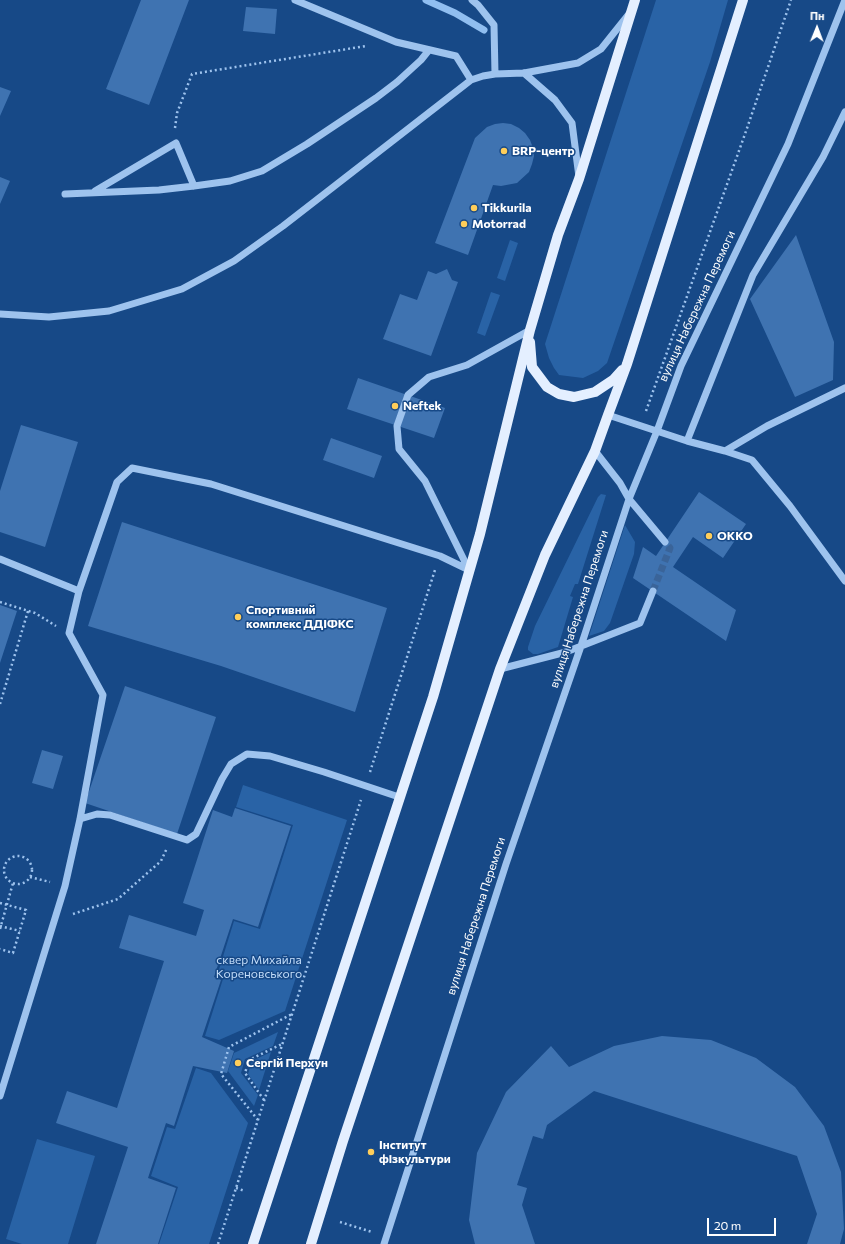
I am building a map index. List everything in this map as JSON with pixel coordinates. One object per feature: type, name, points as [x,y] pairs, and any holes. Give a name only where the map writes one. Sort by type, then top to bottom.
[{"type":"main road","points":[[253,1244],[433,697],[480,534],[530,330],[558,235],[579,179],[635,0]]},
{"type":"main road","points":[[311,1244],[343,1141],[500,669],[545,555],[595,451],[627,364],[743,0]]},
{"type":"main road","points":[[530,330],[532,367],[547,387],[559,394],[574,397],[596,392],[613,380],[627,364]]},
{"type":"street","points":[[295,0],[396,42],[456,56],[470,80]]},
{"type":"street","points":[[472,0],[478,5],[494,25],[495,74]]},
{"type":"street","name":"вулиця Набережна Перемоги","points":[[384,1244],[503,872],[581,646],[629,498],[657,431],[681,366],[788,144],[845,0]]},
{"type":"street","points":[[0,314],[49,317],[109,311],[182,289],[234,261],[283,226],[470,80],[495,74],[524,73],[578,63],[601,49],[632,10]]},
{"type":"street","points":[[65,194],[159,190],[194,186],[230,181],[262,171],[307,144],[376,98],[398,82],[421,60],[429,50]]},
{"type":"street","points":[[524,73],[555,100],[572,123],[579,179]]},
{"type":"street","points":[[687,441],[754,275],[823,157],[845,112]]},
{"type":"street","points":[[93,192],[176,143],[194,186]]},
{"type":"street","points":[[469,570],[425,481],[399,449],[397,426],[408,395],[429,377],[467,365],[530,330]]},
{"type":"street","points":[[725,451],[767,426],[845,388]]},
{"type":"street","points":[[608,415],[687,441],[752,460],[790,506],[845,580]]},
{"type":"street","points":[[595,451],[620,483],[629,498],[665,542]]},
{"type":"street","points":[[0,1096],[65,886],[80,819],[103,695],[69,633],[79,591],[117,482],[132,468],[211,484],[440,556],[469,570]]},
{"type":"street","points":[[0,559],[79,591]]},
{"type":"street","points":[[500,669],[566,652],[640,623],[653,591]]},
{"type":"street","points":[[80,819],[97,814],[110,815],[187,840],[196,834],[222,778],[231,764],[246,754],[270,756],[400,797]]},
{"type":"path","points":[[176,143],[175,128],[177,113],[192,74],[396,42]]},
{"type":"path","points":[[218,1244],[440,556]]},
{"type":"path","points":[[0,602],[35,613],[69,633]]},
{"type":"path","points":[[0,704],[28,611]]},
{"type":"path","points":[[55,919],[118,899],[161,861],[174,836]]},
{"type":"path","points":[[16,856],[22,857],[27,860],[32,871],[30,877],[25,881],[20,884],[14,883],[8,880],[4,869],[6,863],[10,859],[16,856]]},
{"type":"path","points":[[30,877],[65,886]]},
{"type":"path","points":[[14,883],[0,927],[20,931]]},
{"type":"path","points":[[0,903],[26,910],[13,952],[0,949]]},
{"type":"path","points":[[258,1120],[221,1074],[229,1047],[292,1014]]},
{"type":"path","points":[[264,1100],[244,1073],[249,1060],[282,1044]]},
{"type":"path","points":[[236,1188],[246,1191]]},
{"type":"path","points":[[340,1222],[387,1236]]},
{"type":"green space","points":[[656,0],[728,0],[710,62],[607,363],[598,371],[583,378],[559,375],[549,358],[545,344]]},
{"type":"green space","points":[[510,240],[518,243],[505,281],[497,278]]},
{"type":"green space","points":[[491,292],[500,295],[485,336],[477,333]]},
{"type":"green space","points":[[601,494],[606,495],[578,584],[575,584],[570,596],[573,597],[558,647],[538,654],[533,654],[528,650],[528,647],[535,626],[598,497]]},
{"type":"green space","points":[[625,525],[635,542],[634,554],[610,623],[604,631],[589,636]]},
{"type":"green space","name":"сквер Михайла Кореновського","points":[[243,785],[347,820],[285,1011],[219,1040],[205,1036],[223,979],[217,976],[234,921],[260,929],[293,825],[236,807]]},
{"type":"green space","points":[[278,1032],[273,1046],[245,1059],[241,1073],[258,1095],[254,1106],[228,1071],[234,1053]]},
{"type":"green space","points":[[271,1052],[259,1090],[248,1074],[252,1061]]},
{"type":"green space","points":[[196,1068],[211,1073],[248,1123],[209,1244],[159,1244],[178,1187],[151,1176],[167,1127],[175,1129]]},
{"type":"green space","points":[[37,1139],[95,1156],[68,1244],[22,1244],[6,1239]]},
{"type":"building","points":[[141,0],[189,0],[149,105],[106,89]]},
{"type":"building","points":[[246,7],[277,9],[275,34],[243,31]]},
{"type":"building","points":[[0,87],[11,91],[0,116]]},
{"type":"building","points":[[503,123],[511,124],[519,128],[530,140],[534,156],[529,172],[517,183],[501,186],[493,185],[468,255],[435,243],[475,138],[487,127]]},
{"type":"building","points":[[0,177],[10,181],[0,204]]},
{"type":"building","points":[[796,235],[834,342],[833,380],[795,397],[750,299]]},
{"type":"building","points":[[447,269],[452,280],[458,282],[431,356],[383,339],[400,294],[417,300],[428,271],[436,274]]},
{"type":"building","points":[[358,378],[445,408],[434,438],[347,409]]},
{"type":"building","points":[[21,425],[78,442],[45,547],[0,532],[0,491]]},
{"type":"building","points":[[331,438],[382,456],[374,478],[323,460]]},
{"type":"building","points":[[699,492],[746,524],[723,558],[693,537],[673,567],[736,610],[726,641],[633,578],[643,547],[656,556]]},
{"type":"building","name":"Спортивний комплекс ДДІФКС","points":[[122,522],[387,608],[355,712],[221,666],[88,626]]},
{"type":"building","points":[[0,605],[17,611],[0,663]]},
{"type":"building","points":[[125,686],[216,717],[177,834],[85,803]]},
{"type":"building","points":[[42,750],[63,756],[53,789],[32,783]]},
{"type":"building","points":[[235,808],[291,826],[258,927],[233,919],[214,977],[221,980],[202,1037],[234,1051],[227,1073],[193,1066],[174,1126],[166,1123],[148,1178],[176,1188],[158,1244],[96,1244],[128,1147],[56,1123],[67,1091],[117,1108],[164,961],[119,948],[129,915],[196,936],[204,910],[183,903],[213,810],[232,817]]},
{"type":"building","points":[[662,1036],[711,1040],[756,1058],[795,1087],[824,1126],[841,1172],[844,1229],[840,1244],[807,1244],[817,1214],[797,1156],[594,1091],[547,1125],[543,1139],[533,1136],[517,1185],[527,1188],[522,1205],[535,1244],[475,1244],[469,1220],[477,1153],[506,1092],[551,1046],[569,1067],[614,1046]]},
{"type":"waterway","points":[[426,0],[455,13],[484,30]]},
{"type":"tunnel","points":[[653,591],[670,548],[665,542]]},
{"type":"place","name":"BRP-центр","points":[[504,151]]},
{"type":"place","name":"Tikkurila","points":[[474,208]]},
{"type":"place","name":"Motorrad","points":[[464,224]]},
{"type":"place","name":"Neftek","points":[[395,406]]},
{"type":"place","name":"OKKO","points":[[709,536]]},
{"type":"place","name":"Спортивний комплекс ДДІФКС","points":[[238,617]]},
{"type":"place","name":"Сергій Перхун","points":[[238,1063]]},
{"type":"place","name":"Інститут фізкультури","points":[[371,1152]]}]
